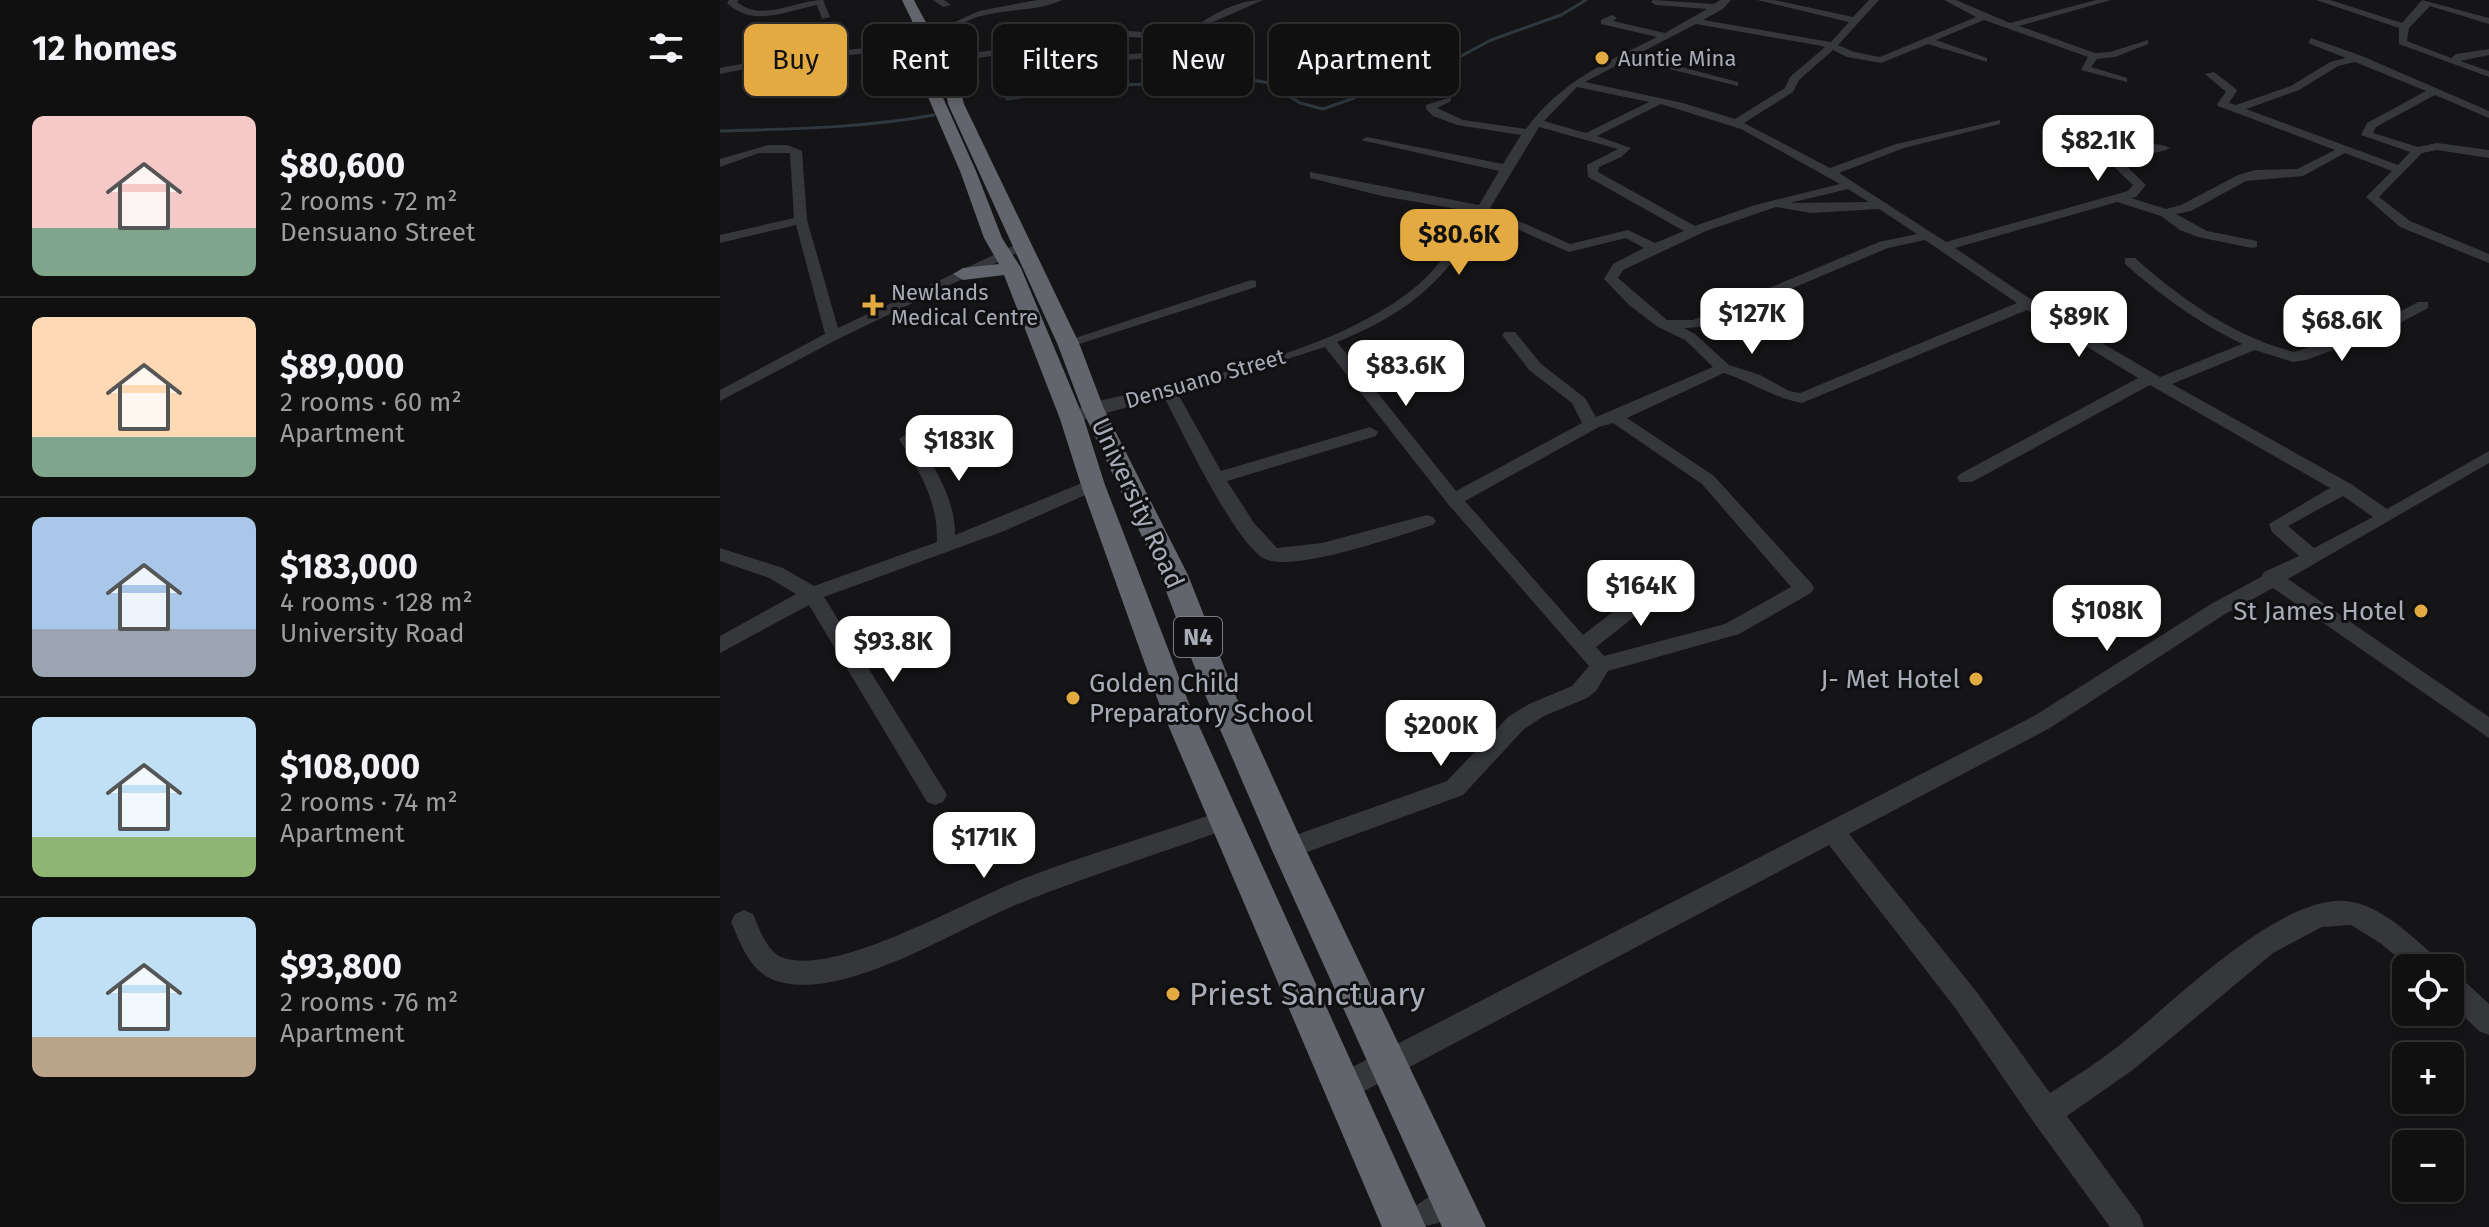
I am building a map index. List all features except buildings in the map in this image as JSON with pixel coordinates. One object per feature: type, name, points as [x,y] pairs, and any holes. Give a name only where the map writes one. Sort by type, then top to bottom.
[{"type":"highway","name":"University Road","points":[[908,0],[919,24]]},
{"type":"highway","name":"University Road","points":[[944,96],[968,171],[1083,414],[1174,575],[1219,692],[1288,848],[1464,1227]]},
{"type":"highway","name":"University Road","points":[[954,96],[1008,252],[1068,343],[1083,414],[1093,485],[1175,706],[1404,1227]]},
{"type":"highway","points":[[963,274],[1008,252]]},
{"type":"highway","points":[[963,274],[1008,252]]},
{"type":"street","points":[[734,0],[732,3],[740,12],[758,15],[820,2],[825,17]]},
{"type":"street","points":[[953,24],[1057,0]]},
{"type":"street","points":[[1204,24],[1258,0]]},
{"type":"street","points":[[1762,0],[1853,20]]},
{"type":"street","points":[[1734,124],[1789,90],[1794,79],[1833,45],[1874,0]]},
{"type":"street","points":[[1949,0],[1984,17],[2094,56],[2111,55],[2145,42]]},
{"type":"street","points":[[2010,26],[2106,0]]},
{"type":"street","points":[[2321,0],[2404,27]]},
{"type":"street","points":[[1644,7],[1656,1],[1723,3]]},
{"type":"street","points":[[2489,21],[2428,2],[2404,27],[2402,42],[2489,74]]},
{"type":"street","name":"Densuano Street","points":[[1083,414],[1169,392],[1328,341],[1378,318],[1423,287],[1454,254],[1507,169],[1558,96],[1575,83],[1695,21],[1723,3]]},
{"type":"street","points":[[1695,21],[1833,45],[1851,55],[1881,60],[1984,17]]},
{"type":"street","points":[[1612,18],[1604,22],[1667,36]]},
{"type":"street","points":[[1926,40],[1983,60]]},
{"type":"street","points":[[2311,41],[2489,115]]},
{"type":"street","points":[[2455,63],[2456,57],[2489,48]]},
{"type":"street","points":[[720,71],[766,62],[863,51]]},
{"type":"street","points":[[1628,56],[1734,84]]},
{"type":"street","points":[[2094,56],[2085,68],[2123,80]]},
{"type":"street","points":[[2239,108],[2295,88],[2334,64],[2358,58]]},
{"type":"street","points":[[2210,74],[2232,91],[2222,104],[2239,108],[2341,151],[2401,170]]},
{"type":"street","points":[[1575,83],[1683,107],[1734,124],[1830,172],[2028,304],[2345,488],[2387,517]]},
{"type":"street","points":[[2435,90],[2371,125],[2367,135],[2418,151],[2437,146],[2489,154]]},
{"type":"street","points":[[1447,99],[1434,102],[1430,107],[1433,112],[1452,120],[1590,135],[1625,148],[1616,156],[1597,162],[1591,168],[1592,174],[1692,230]]},
{"type":"street","points":[[1590,135],[1657,102]]},
{"type":"street","points":[[1830,172],[1900,146],[1996,122]]},
{"type":"street","points":[[1367,140],[1507,169]]},
{"type":"street","points":[[720,163],[780,147],[796,151],[801,220],[833,336]]},
{"type":"street","points":[[1943,247],[2132,194],[2140,185],[2116,163],[2118,156],[2137,149],[2164,148]]},
{"type":"street","points":[[2166,213],[2186,208],[2242,178],[2255,174],[2299,173],[2341,151]]},
{"type":"street","points":[[2418,151],[2372,197],[2405,224],[2489,259]]},
{"type":"street","points":[[1314,175],[1382,192],[1484,210],[1569,248],[1628,234],[1653,248]]},
{"type":"street","points":[[1850,185],[1765,206],[1692,230],[1618,267],[1611,279],[1663,324],[1693,330],[1884,245],[1926,236]]},
{"type":"street","points":[[2117,198],[2166,213],[2185,227],[2218,239],[2252,244]]},
{"type":"street","points":[[1765,206],[1811,209],[1881,205]]},
{"type":"street","points":[[720,239],[801,220]]},
{"type":"street","points":[[2130,261],[2159,288],[2254,345],[2301,357],[2382,327],[2423,305]]},
{"type":"street","points":[[720,396],[833,336],[963,274]]},
{"type":"street","points":[[1068,343],[1251,284]]},
{"type":"street","points":[[1693,330],[1723,368],[1754,378],[1784,395],[1802,398],[2028,304]]},
{"type":"street","points":[[1510,335],[1543,376],[1579,401],[1586,418],[1593,423]]},
{"type":"street","points":[[1328,341],[1454,500],[1600,664]]},
{"type":"street","points":[[1966,478],[2054,431],[2095,404],[2254,345]]},
{"type":"street","points":[[1454,500],[1593,423],[1615,417],[1723,368]]},
{"type":"street","points":[[1169,392],[1217,478],[1260,543],[1271,554],[1284,556],[1306,552],[1427,521]]},
{"type":"street","points":[[1600,664],[1622,661],[1732,629],[1804,588],[1708,480],[1615,417]]},
{"type":"street","points":[[1217,478],[1370,432]]},
{"type":"street","points":[[907,439],[942,497],[947,521],[946,546]]},
{"type":"street","points":[[1341,1088],[2042,722],[2271,577],[2313,558],[2387,517],[2489,456]]},
{"type":"street","points":[[720,645],[812,594],[997,527],[1093,485]]},
{"type":"street","points":[[2313,558],[2278,524],[2345,488]]},
{"type":"street","points":[[720,554],[776,573],[812,594],[935,795]]},
{"type":"street","points":[[1582,647],[1674,575]]},
{"type":"street","points":[[2271,577],[2489,729]]},
{"type":"street","points":[[1288,848],[1372,821],[1455,788],[1515,725],[1529,714],[1582,691],[1597,674],[1600,664]]},
{"type":"street","points":[[744,922],[760,957],[782,970],[809,972],[862,960],[915,940],[1002,899],[1227,819]]},
{"type":"street","points":[[1833,832],[1966,1000],[2129,1227]]},
{"type":"street","points":[[2045,1114],[2132,1053],[2206,990],[2272,941],[2317,914],[2347,912],[2385,932],[2412,954]]},
{"type":"street","points":[[2464,998],[2489,1022]]},
{"type":"street","points":[[1411,1227],[1450,1198]]},
{"type":"waterway","points":[[1007,99],[1097,86],[1252,80],[1269,83],[1300,103],[1323,109],[1354,98],[1367,85],[1450,62],[1491,40],[1561,15],[1586,0]]},
{"type":"waterway","points":[[720,131],[854,125],[934,115]]},
{"type":"place","name":"Auntie Mina","points":[[1602,58]]},
{"type":"place","name":"Newlands Medical Centre","points":[[873,305]]},
{"type":"place","name":"St James Hotel","points":[[2421,611]]},
{"type":"place","name":"J- Met Hotel","points":[[1976,679]]},
{"type":"place","name":"Golden Child Preparatory School","points":[[1073,698]]},
{"type":"place","name":"Priest Sanctuary","points":[[1173,994]]}]
